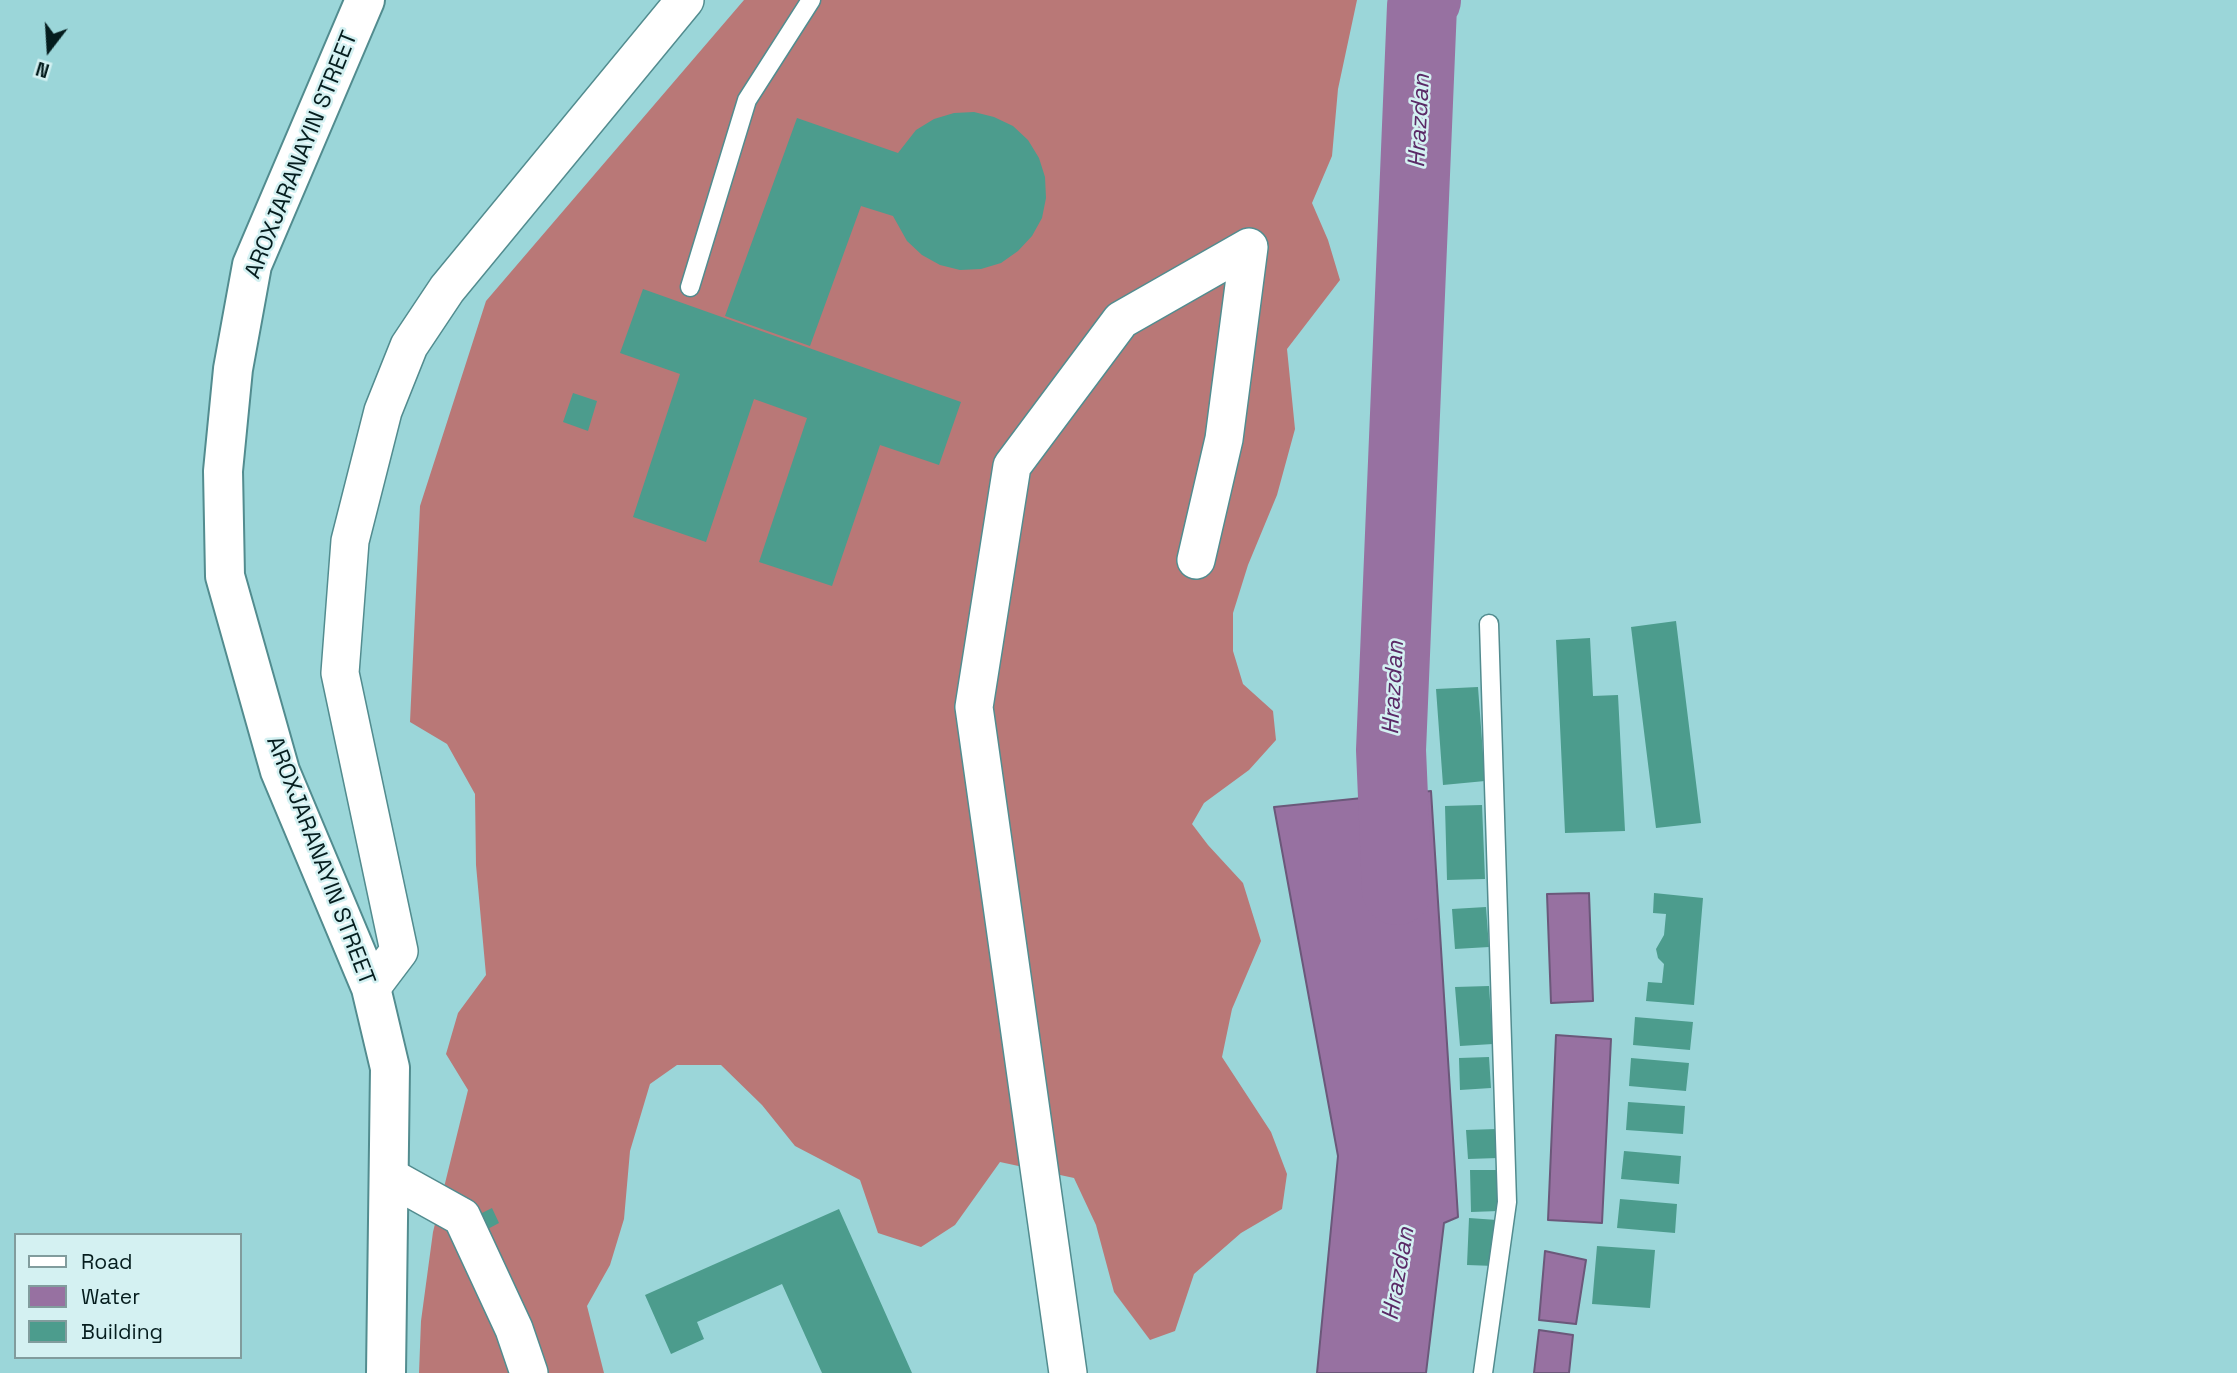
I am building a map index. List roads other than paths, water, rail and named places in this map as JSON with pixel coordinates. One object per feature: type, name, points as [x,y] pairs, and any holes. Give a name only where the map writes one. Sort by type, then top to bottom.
[{"type":"main road","name":"AROXJARANAYIN STREET","points":[[365,0],[252,265],[233,369],[223,484],[225,576],[276,758],[371,988],[390,1068],[386,1373]]},
{"type":"street","points":[[371,988],[399,951],[340,673],[350,541],[383,411],[409,346],[447,289],[685,0]]},
{"type":"street","points":[[1068,1373],[974,707],[1012,466],[1121,320],[1249,247],[1224,439],[1196,560]]},
{"type":"street","points":[[390,1177],[462,1217],[513,1329],[528,1373]]},
{"type":"lane","points":[[690,287],[747,100],[811,0]]},
{"type":"lane","points":[[1483,1373],[1507,1202],[1489,624]]},
{"type":"water","points":[[1431,791],[1458,1217],[1444,1223],[1426,1373],[1317,1373],[1338,1156],[1274,807]]},
{"type":"water","points":[[1589,893],[1593,1001],[1551,1003],[1547,894]]},
{"type":"water","points":[[1556,1035],[1611,1039],[1602,1223],[1548,1220]]},
{"type":"water","points":[[1545,1251],[1586,1260],[1576,1324],[1539,1320]]},
{"type":"water","points":[[1539,1330],[1573,1335],[1569,1373],[1534,1373]]},
{"type":"waterway","name":"Hrazdan","points":[[1397,890],[1391,750],[1422,6],[1426,0]]}]
